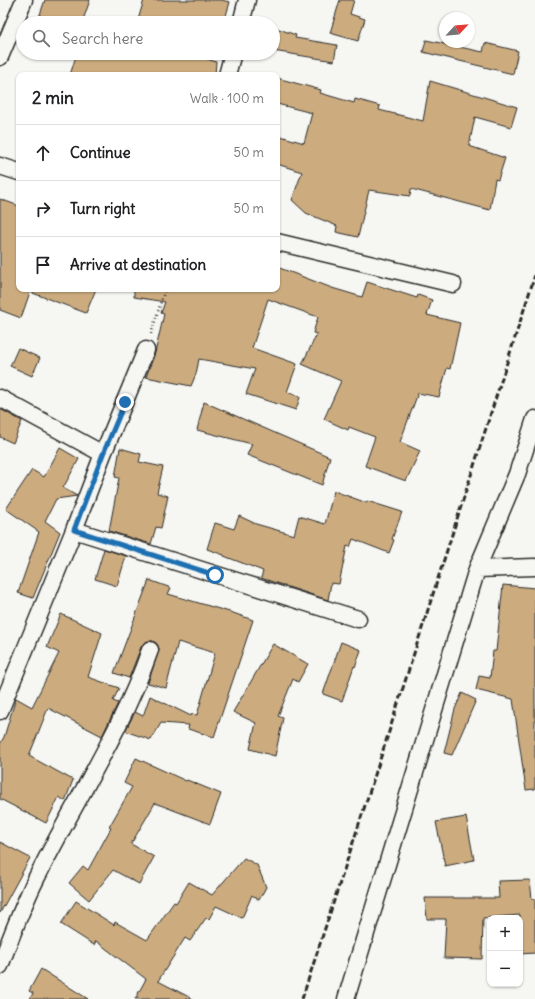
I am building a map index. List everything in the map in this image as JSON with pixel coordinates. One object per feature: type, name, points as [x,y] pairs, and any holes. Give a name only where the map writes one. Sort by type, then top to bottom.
[{"type":"street","points":[[17,16],[24,0]]},
{"type":"street","points":[[243,16],[247,0]]},
{"type":"street","points":[[0,57],[16,19]]},
{"type":"street","points":[[228,72],[231,60]]},
{"type":"street","points":[[0,166],[16,171]]},
{"type":"street","points":[[280,243],[453,284]]},
{"type":"street","points":[[0,711],[146,350]]},
{"type":"street","points":[[0,398],[103,454]]},
{"type":"street","points":[[346,999],[477,569],[517,474],[535,419]]},
{"type":"street","points":[[74,530],[358,618]]},
{"type":"street","points":[[477,569],[535,567]]},
{"type":"street","points":[[0,966],[23,906],[36,879],[109,746],[150,650]]},
{"type":"path","points":[[146,350],[165,292]]},
{"type":"building","points":[[45,0],[90,0],[84,16],[39,16]]},
{"type":"building","points":[[144,0],[221,0],[230,2],[226,16],[139,16]]},
{"type":"building","points":[[340,0],[354,0],[350,14],[365,19],[358,41],[330,33]]},
{"type":"building","points":[[280,29],[296,35],[295,38],[337,45],[334,61],[280,52]]},
{"type":"building","points":[[426,40],[439,43],[439,48],[464,48],[483,52],[485,43],[518,51],[513,74],[423,52]]},
{"type":"building","points":[[75,60],[210,60],[216,62],[215,72],[71,72]]},
{"type":"building","points":[[280,79],[321,90],[320,93],[354,103],[355,99],[380,106],[379,110],[423,121],[430,81],[517,107],[511,127],[475,117],[469,146],[505,158],[498,180],[495,179],[490,210],[411,189],[410,196],[369,190],[358,237],[336,232],[337,226],[306,213],[292,200],[302,172],[280,165],[280,136],[304,143],[312,113],[280,105]]},
{"type":"building","points":[[0,199],[16,205],[16,292],[30,292],[21,318],[0,310]]},
{"type":"building","points":[[280,268],[332,288],[362,297],[367,282],[417,298],[418,295],[432,300],[427,315],[460,323],[450,369],[447,368],[439,397],[418,393],[400,442],[420,451],[406,481],[365,466],[375,437],[349,427],[348,430],[324,419],[341,381],[302,364],[317,334],[313,333],[318,317],[268,299],[252,348],[297,364],[287,392],[300,397],[296,410],[246,394],[255,369],[199,359],[196,374],[191,386],[146,377],[155,353],[164,314],[161,313],[165,302],[134,297],[134,292],[280,292]]},
{"type":"building","points":[[30,292],[95,292],[86,313]]},
{"type":"building","points":[[18,348],[40,358],[32,376],[10,366]]},
{"type":"building","points":[[204,402],[330,457],[322,485],[247,455],[252,444],[197,430]]},
{"type":"building","points":[[0,409],[22,421],[13,443],[0,437]]},
{"type":"building","points":[[60,448],[79,459],[63,488],[77,496],[56,499],[45,521],[60,532],[33,598],[18,593],[39,532],[6,509],[32,470],[44,477]]},
{"type":"building","points":[[120,448],[141,454],[139,462],[163,467],[157,493],[168,496],[161,528],[156,527],[151,544],[109,531],[119,478],[115,477]]},
{"type":"building","points":[[334,491],[367,503],[367,501],[402,512],[392,539],[394,540],[389,553],[353,539],[350,547],[347,546],[339,584],[331,583],[328,600],[261,578],[263,571],[207,549],[215,523],[234,529],[239,516],[256,524],[294,535],[299,516],[325,524]]},
{"type":"building","points":[[104,549],[126,556],[117,586],[95,579]]},
{"type":"building","points":[[149,580],[171,588],[168,594],[253,620],[214,737],[188,729],[189,725],[161,723],[151,740],[125,731],[135,712],[143,716],[150,696],[191,716],[192,714],[197,715],[215,653],[178,642],[166,688],[148,683],[159,649],[157,644],[153,641],[144,643],[141,647],[129,678],[114,673]]},
{"type":"building","points":[[503,585],[535,588],[535,789],[526,790],[513,699],[476,690],[479,676],[490,678],[493,651],[496,651]]},
{"type":"building","points":[[61,614],[102,633],[88,677],[119,688],[113,701],[118,703],[102,736],[48,708],[29,756],[73,780],[65,801],[59,797],[46,823],[0,799],[0,744],[4,737],[16,698],[32,707],[59,653],[47,647]]},
{"type":"building","points":[[341,642],[361,650],[342,701],[323,694]]},
{"type":"building","points":[[273,644],[308,664],[298,682],[293,679],[278,716],[283,718],[275,756],[250,749],[256,723],[233,712]]},
{"type":"building","points":[[462,693],[476,700],[452,755],[444,753],[455,709]]},
{"type":"building","points":[[136,758],[186,781],[187,780],[221,794],[210,824],[155,803],[131,844],[154,857],[139,884],[113,870],[89,900],[69,883],[83,866],[88,870],[111,828],[109,827],[132,787],[124,783]]},
{"type":"building","points":[[466,817],[474,860],[445,866],[436,822]]},
{"type":"building","points":[[0,842],[30,858],[0,913]]},
{"type":"building","points":[[244,858],[257,865],[266,887],[259,900],[252,895],[242,918],[216,906],[209,919],[206,918],[190,941],[185,938],[158,981],[193,999],[135,999],[146,979],[96,941],[94,945],[61,924],[76,901],[114,925],[115,922],[147,940],[174,902],[176,903],[189,882],[212,895]]},
{"type":"building","points":[[530,880],[532,899],[535,899],[535,953],[523,954],[523,915],[487,915],[487,918],[483,918],[482,959],[444,958],[446,919],[427,919],[425,898],[499,898],[498,881]]},
{"type":"building","points":[[41,969],[88,999],[30,999],[33,993],[29,991]]},
{"type":"railway","points":[[302,999],[535,275]]},
{"type":"route","points":[[125,402],[74,530],[215,575]]}]
